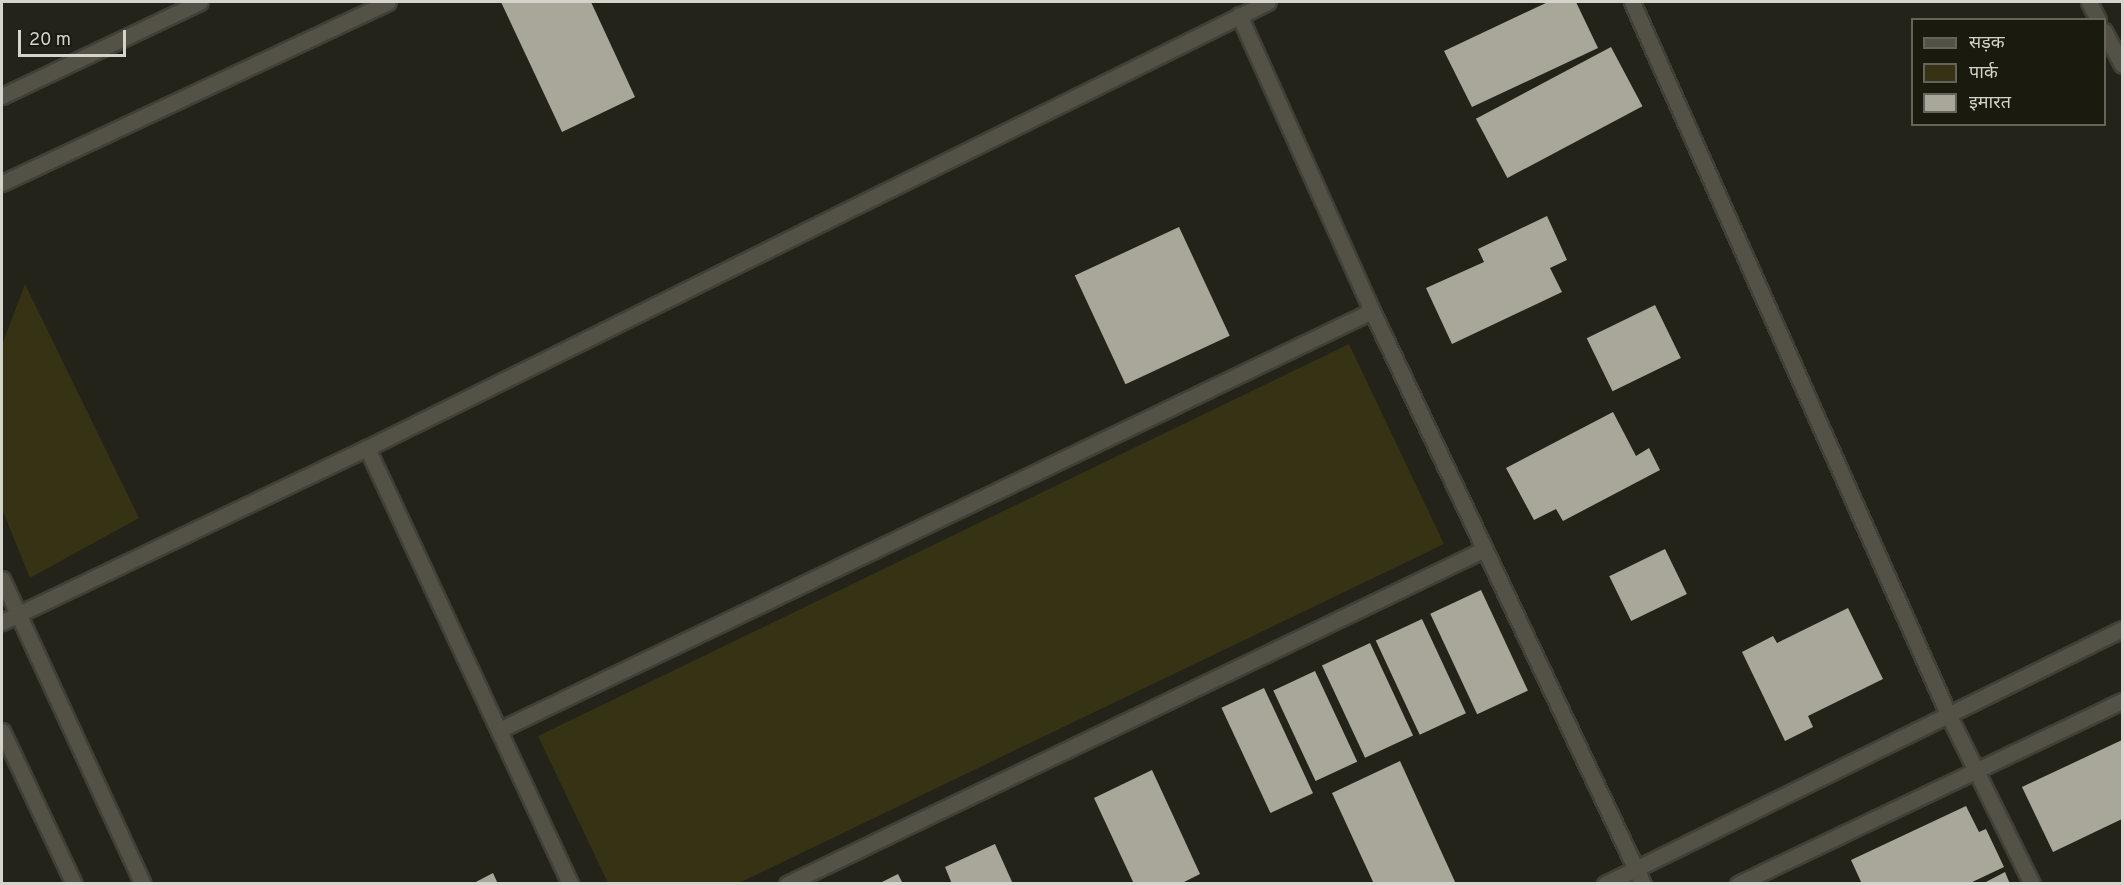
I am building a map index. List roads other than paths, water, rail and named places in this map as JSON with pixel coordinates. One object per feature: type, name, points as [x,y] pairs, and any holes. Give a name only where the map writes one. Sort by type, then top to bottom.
[{"type":"street","points":[[2,96],[200,2]]},
{"type":"street","points":[[2,183],[388,2]]},
{"type":"street","points":[[2,622],[367,448],[1268,2]]},
{"type":"street","points":[[1632,2],[1949,716],[2032,884]]},
{"type":"street","points":[[2089,2],[2097,18]]},
{"type":"street","points":[[1239,15],[1372,311],[1643,884]]},
{"type":"street","points":[[2106,35],[2122,65]]},
{"type":"street","points":[[499,730],[1372,311]]},
{"type":"street","points":[[367,448],[570,884]]},
{"type":"street","points":[[787,884],[1485,549]]},
{"type":"street","points":[[2,579],[143,884]]},
{"type":"street","points":[[1605,884],[2122,629]]},
{"type":"street","points":[[1738,884],[2122,701]]},
{"type":"street","points":[[2,731],[74,884]]}]
